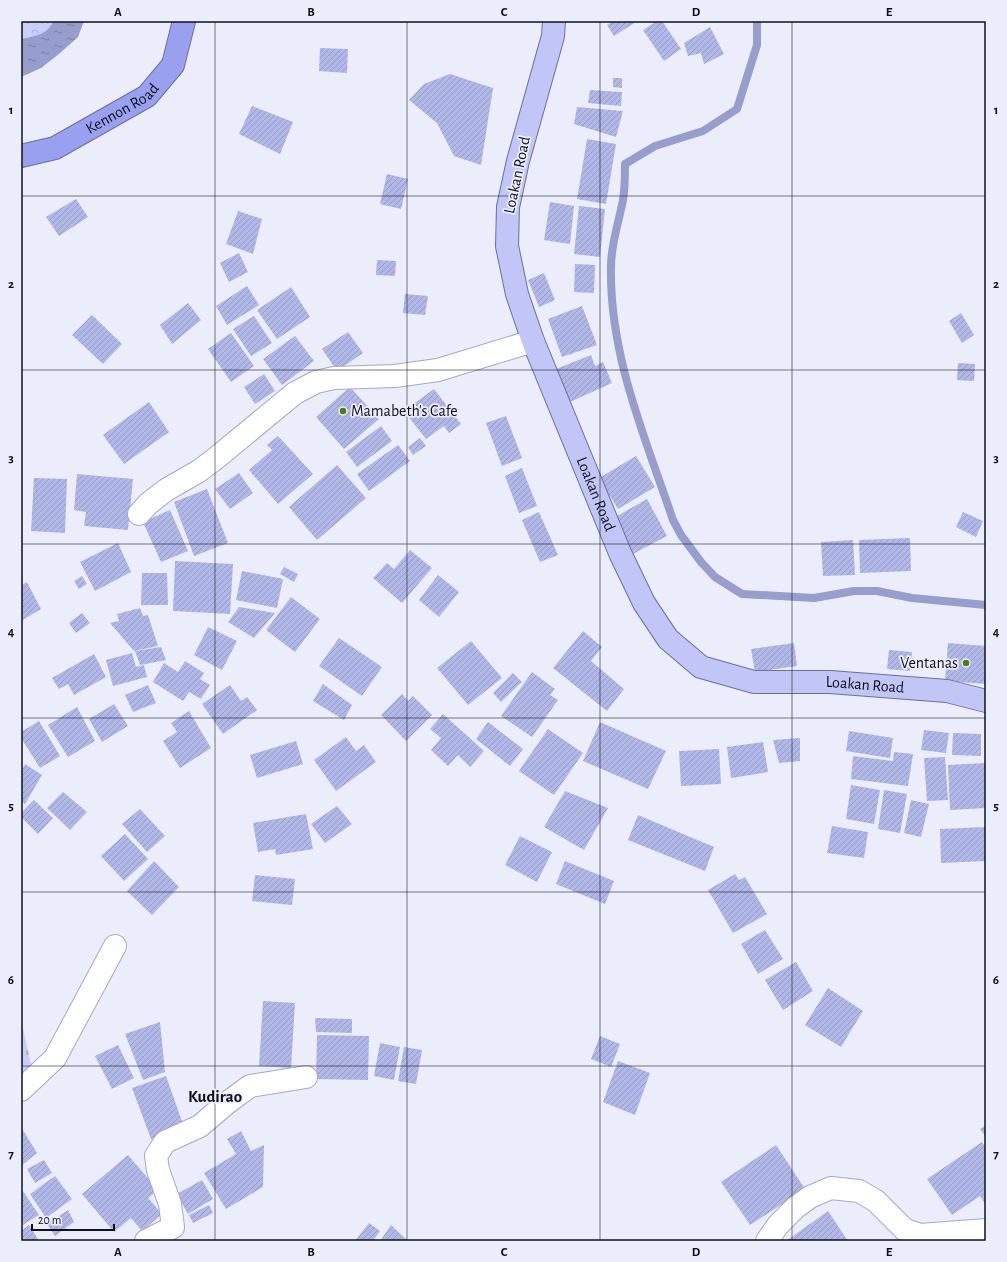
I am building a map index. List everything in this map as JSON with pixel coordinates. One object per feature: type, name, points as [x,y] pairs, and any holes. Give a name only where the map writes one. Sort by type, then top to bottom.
[{"type":"highway","name":"Kennon Road","points":[[21,156],[55,148],[147,96],[173,65],[184,21]]},
{"type":"main road","name":"Loakan Road","points":[[554,21],[553,36],[518,161],[508,207],[507,246],[517,294],[533,340],[620,553],[644,603],[668,640],[701,667],[754,682],[830,682],[947,691],[986,702]]},
{"type":"street","points":[[139,514],[148,504],[166,490],[215,460],[294,393],[316,382],[334,378],[395,376],[438,370],[533,340]]},
{"type":"street","points":[[21,1090],[55,1058],[115,946]]},
{"type":"street","points":[[146,1241],[174,1227],[170,1204],[158,1170],[156,1156],[165,1142],[200,1126],[250,1086],[306,1078]]},
{"type":"street","points":[[767,1241],[778,1225],[795,1208],[810,1197],[831,1188],[859,1191],[876,1201],[905,1230],[920,1235],[986,1230]]},
{"type":"green space","points":[[21,21],[53,21],[51,26],[44,32],[36,36],[21,39]]},
{"type":"green space","points":[[21,1019],[35,1082],[21,1094]]},
{"type":"water","points":[[53,21],[84,21],[78,37],[59,54],[41,68],[21,77],[21,39],[36,36],[44,32],[51,26]]},
{"type":"building","points":[[613,21],[636,22],[614,36],[607,25]]},
{"type":"building","points":[[657,21],[662,21],[681,49],[664,61],[643,30]]},
{"type":"building","points":[[710,27],[724,54],[704,64],[701,53],[688,56],[684,43]]},
{"type":"building","points":[[320,48],[348,49],[347,73],[319,71]]},
{"type":"building","points":[[450,74],[493,88],[481,165],[454,156],[437,123],[409,100],[424,84]]},
{"type":"building","points":[[613,78],[622,78],[622,88],[613,87]]},
{"type":"building","points":[[590,90],[622,92],[621,106],[588,103]]},
{"type":"building","points":[[252,106],[293,122],[280,154],[239,134]]},
{"type":"building","points":[[577,107],[623,111],[616,137],[574,124]]},
{"type":"building","points":[[587,139],[616,144],[606,204],[577,199]]},
{"type":"building","points":[[387,174],[408,179],[401,209],[380,204]]},
{"type":"building","points":[[76,199],[88,217],[59,236],[46,217]]},
{"type":"building","points":[[550,202],[574,206],[570,244],[544,240]]},
{"type":"building","points":[[579,206],[605,209],[600,257],[574,254]]},
{"type":"building","points":[[238,211],[262,219],[253,254],[226,244]]},
{"type":"building","points":[[239,253],[248,272],[229,282],[220,263]]},
{"type":"building","points":[[377,260],[396,261],[395,276],[376,275]]},
{"type":"building","points":[[575,264],[595,265],[594,293],[574,292]]},
{"type":"building","points":[[544,273],[555,300],[539,307],[528,280]]},
{"type":"building","points":[[247,286],[259,305],[227,325],[216,306]]},
{"type":"building","points":[[291,287],[310,317],[277,339],[257,310]]},
{"type":"building","points":[[405,294],[428,296],[425,315],[403,313]]},
{"type":"building","points":[[188,303],[201,320],[172,344],[160,325]]},
{"type":"building","points":[[582,306],[597,345],[562,357],[548,319]]},
{"type":"building","points":[[961,313],[974,335],[962,343],[949,321]]},
{"type":"building","points":[[92,315],[122,344],[103,364],[72,335]]},
{"type":"building","points":[[254,316],[272,343],[251,356],[233,329]]},
{"type":"building","points":[[348,332],[363,353],[337,371],[322,349]]},
{"type":"building","points":[[231,333],[254,366],[231,382],[208,349]]},
{"type":"building","points":[[295,336],[314,361],[282,385],[263,359]]},
{"type":"building","points":[[591,355],[595,366],[603,362],[612,383],[570,402],[556,369]]},
{"type":"building","points":[[958,363],[975,364],[974,381],[957,380]]},
{"type":"building","points":[[264,374],[275,391],[255,404],[244,387]]},
{"type":"building","points":[[350,387],[379,419],[344,449],[316,417]]},
{"type":"building","points":[[434,389],[461,424],[449,433],[444,426],[426,439],[404,411]]},
{"type":"building","points":[[149,402],[169,432],[124,464],[103,435]]},
{"type":"building","points":[[506,416],[522,458],[502,466],[486,423]]},
{"type":"building","points":[[381,426],[392,441],[357,467],[346,452]]},
{"type":"building","points":[[278,436],[313,474],[278,504],[249,470],[272,450],[267,445]]},
{"type":"building","points":[[420,438],[426,446],[413,455],[408,447]]},
{"type":"building","points":[[398,445],[410,461],[369,491],[357,474]]},
{"type":"building","points":[[636,456],[655,487],[618,509],[599,478]]},
{"type":"building","points":[[337,465],[366,498],[317,540],[289,507]]},
{"type":"building","points":[[522,468],[537,506],[519,513],[505,476]]},
{"type":"building","points":[[239,473],[253,493],[230,509],[215,489]]},
{"type":"building","points":[[77,474],[133,479],[128,530],[84,526],[86,512],[74,510]]},
{"type":"building","points":[[34,478],[67,479],[65,533],[31,531]]},
{"type":"building","points":[[207,489],[228,543],[194,556],[174,502]]},
{"type":"building","points":[[647,499],[667,536],[629,556],[610,520]]},
{"type":"building","points":[[170,510],[188,551],[161,562],[143,522]]},
{"type":"building","points":[[539,512],[558,555],[540,562],[522,520]]},
{"type":"building","points":[[963,512],[983,521],[976,537],[956,527]]},
{"type":"building","points":[[910,538],[911,571],[860,573],[859,540]]},
{"type":"building","points":[[853,540],[855,575],[823,576],[821,542]]},
{"type":"building","points":[[118,543],[131,572],[95,591],[80,562]]},
{"type":"building","points":[[410,550],[432,568],[402,603],[373,578],[387,563],[394,569]]},
{"type":"building","points":[[175,561],[233,564],[230,614],[173,611]]},
{"type":"building","points":[[284,567],[298,574],[294,582],[280,574]]},
{"type":"building","points":[[242,571],[283,579],[277,608],[236,600]]},
{"type":"building","points":[[142,573],[167,573],[168,605],[141,605]]},
{"type":"building","points":[[438,575],[459,592],[439,617],[419,600]]},
{"type":"building","points":[[82,576],[87,584],[79,589],[74,581]]},
{"type":"building","points":[[27,582],[41,609],[21,621],[21,585]]},
{"type":"building","points":[[291,597],[320,619],[295,652],[266,630]]},
{"type":"building","points":[[239,607],[275,613],[254,638],[228,622]]},
{"type":"building","points":[[140,608],[143,616],[148,615],[158,646],[134,651],[110,623],[119,621],[117,614]]},
{"type":"building","points":[[82,613],[90,623],[76,633],[69,623]]},
{"type":"building","points":[[208,627],[237,641],[222,670],[194,655]]},
{"type":"building","points":[[583,631],[602,647],[591,661],[624,689],[607,711],[553,668]]},
{"type":"building","points":[[339,638],[382,667],[362,696],[319,666]]},
{"type":"building","points":[[471,641],[502,678],[468,705],[437,668]]},
{"type":"building","points":[[794,643],[797,666],[755,672],[751,649]]},
{"type":"building","name":"Ventanas","points":[[948,643],[986,646],[986,684],[945,681]]},
{"type":"building","points":[[161,647],[166,660],[140,665],[135,651]]},
{"type":"building","points":[[889,650],[912,652],[910,671],[887,669]]},
{"type":"building","points":[[132,653],[136,667],[144,665],[147,677],[113,686],[106,660]]},
{"type":"building","points":[[94,654],[106,677],[74,695],[68,684],[59,689],[52,678]]},
{"type":"building","points":[[185,661],[204,673],[200,679],[210,685],[201,699],[189,692],[183,701],[153,682],[164,663],[178,672]]},
{"type":"building","points":[[532,672],[555,689],[550,695],[558,700],[532,737],[501,716]]},
{"type":"building","points":[[513,673],[522,682],[501,702],[493,693]]},
{"type":"building","points":[[323,684],[352,705],[344,720],[313,701]]},
{"type":"building","points":[[148,685],[156,703],[133,712],[125,695]]},
{"type":"building","points":[[230,685],[241,701],[247,697],[257,710],[223,734],[202,704]]},
{"type":"building","points":[[402,694],[408,701],[413,696],[432,715],[406,741],[381,715]]},
{"type":"building","points":[[114,704],[128,726],[102,742],[89,719]]},
{"type":"building","points":[[77,707],[95,741],[68,757],[48,725]]},
{"type":"building","points":[[189,711],[211,748],[180,768],[163,741],[177,732],[171,723]]},
{"type":"building","points":[[443,714],[484,751],[470,767],[458,755],[448,766],[431,750],[441,738],[430,729]]},
{"type":"building","points":[[39,721],[60,756],[40,768],[21,738],[21,732]]},
{"type":"building","points":[[488,722],[523,749],[510,766],[476,739]]},
{"type":"building","points":[[600,722],[666,751],[648,789],[583,761]]},
{"type":"building","points":[[548,729],[583,753],[554,795],[519,771]]},
{"type":"building","points":[[924,730],[949,733],[946,753],[921,750]]},
{"type":"building","points":[[849,731],[893,738],[890,758],[846,751]]},
{"type":"building","points":[[953,733],[981,734],[981,756],[952,755]]},
{"type":"building","points":[[346,737],[356,751],[364,745],[376,762],[336,791],[314,760]]},
{"type":"building","points":[[800,738],[800,761],[779,763],[773,740]]},
{"type":"building","points":[[296,741],[303,764],[257,778],[250,755]]},
{"type":"building","points":[[763,742],[768,772],[731,778],[727,747]]},
{"type":"building","points":[[719,749],[721,784],[681,786],[679,751]]},
{"type":"building","points":[[894,752],[913,754],[908,786],[851,779],[853,756],[893,761]]},
{"type":"building","points":[[945,757],[948,800],[927,801],[924,758]]},
{"type":"building","points":[[986,763],[986,808],[950,810],[948,765]]},
{"type":"building","points":[[25,764],[42,775],[25,804],[21,801],[21,772]]},
{"type":"building","points":[[851,785],[880,790],[874,824],[846,819]]},
{"type":"building","points":[[884,790],[907,794],[900,833],[878,829]]},
{"type":"building","points":[[565,791],[608,808],[584,850],[544,827]]},
{"type":"building","points":[[63,792],[87,812],[70,830],[47,808]]},
{"type":"building","points":[[34,800],[53,818],[38,834],[21,817],[21,813]]},
{"type":"building","points":[[911,800],[929,804],[921,837],[904,833]]},
{"type":"building","points":[[337,806],[352,824],[325,843],[311,824]]},
{"type":"building","points":[[140,809],[165,836],[147,852],[122,824]]},
{"type":"building","points":[[306,814],[313,849],[276,855],[275,849],[258,852],[253,823]]},
{"type":"building","points":[[638,815],[714,847],[705,871],[628,840]]},
{"type":"building","points":[[832,826],[868,832],[864,858],[827,853]]},
{"type":"building","points":[[986,827],[986,861],[941,863],[940,829]]},
{"type":"building","points":[[125,834],[148,859],[124,881],[101,856]]},
{"type":"building","points":[[520,836],[552,852],[537,882],[505,865]]},
{"type":"building","points":[[154,861],[179,887],[152,915],[127,891]]},
{"type":"building","points":[[565,861],[614,881],[605,904],[556,884]]},
{"type":"building","points":[[735,874],[739,880],[745,877],[767,914],[733,933],[708,890]]},
{"type":"building","points":[[255,875],[295,879],[292,905],[252,901]]},
{"type":"building","points":[[765,930],[783,959],[758,974],[741,944]]},
{"type":"building","points":[[796,962],[813,991],[783,1010],[765,980]]},
{"type":"building","points":[[828,988],[863,1011],[841,1047],[805,1025]]},
{"type":"building","points":[[263,1001],[295,1003],[291,1068],[259,1066]]},
{"type":"building","points":[[315,1018],[352,1019],[352,1033],[316,1032]]},
{"type":"building","points":[[160,1022],[165,1072],[143,1080],[125,1034]]},
{"type":"building","points":[[317,1035],[369,1036],[368,1080],[316,1079]]},
{"type":"building","points":[[600,1036],[620,1044],[611,1067],[591,1059]]},
{"type":"building","points":[[380,1043],[400,1047],[394,1080],[374,1076]]},
{"type":"building","points":[[118,1045],[134,1078],[112,1089],[95,1056]]},
{"type":"building","points":[[404,1047],[422,1050],[416,1084],[398,1081]]},
{"type":"building","points":[[618,1061],[650,1073],[635,1115],[603,1102]]},
{"type":"building","points":[[166,1076],[184,1127],[151,1139],[132,1088]]},
{"type":"building","points":[[986,1125],[986,1137],[980,1129]]},
{"type":"building","points":[[21,1127],[37,1153],[21,1166]]},
{"type":"building","points":[[241,1131],[251,1151],[264,1145],[263,1187],[226,1209],[204,1173],[236,1154],[227,1139]]},
{"type":"building","points":[[982,1142],[986,1148],[986,1205],[980,1196],[952,1215],[927,1179]]},
{"type":"building","points":[[776,1145],[805,1189],[750,1225],[721,1182]]},
{"type":"building","points":[[128,1155],[158,1190],[148,1198],[162,1214],[142,1231],[131,1218],[114,1232],[82,1194]]},
{"type":"building","points":[[44,1160],[52,1173],[35,1183],[27,1169]]},
{"type":"building","points":[[55,1176],[72,1199],[46,1218],[30,1194]]},
{"type":"building","points":[[202,1180],[213,1199],[188,1214],[177,1194]]},
{"type":"building","points":[[21,1188],[39,1215],[21,1226]]},
{"type":"building","points":[[209,1205],[213,1213],[193,1223],[189,1215]]},
{"type":"building","points":[[68,1210],[74,1222],[55,1236],[47,1224]]},
{"type":"building","points":[[828,1211],[848,1241],[786,1241]]},
{"type":"building","points":[[369,1223],[380,1231],[373,1241],[355,1241]]},
{"type":"building","points":[[29,1225],[39,1241],[21,1241],[21,1231]]},
{"type":"building","points":[[391,1225],[408,1241],[380,1241]]},
{"type":"waterway","points":[[757,21],[757,45],[737,109],[703,131],[655,146],[625,164],[624,196],[611,258],[612,299],[616,332],[622,364],[631,395],[673,520],[681,535],[701,562],[715,577],[742,594],[814,598],[854,591],[877,591],[912,598],[986,605]]},
{"type":"place","name":"Mamabeth's Cafe","points":[[343,411]]},
{"type":"place","name":"Ventanas","points":[[966,663]]},
{"type":"district","name":"Kudirao","points":[[215,1096]]}]
